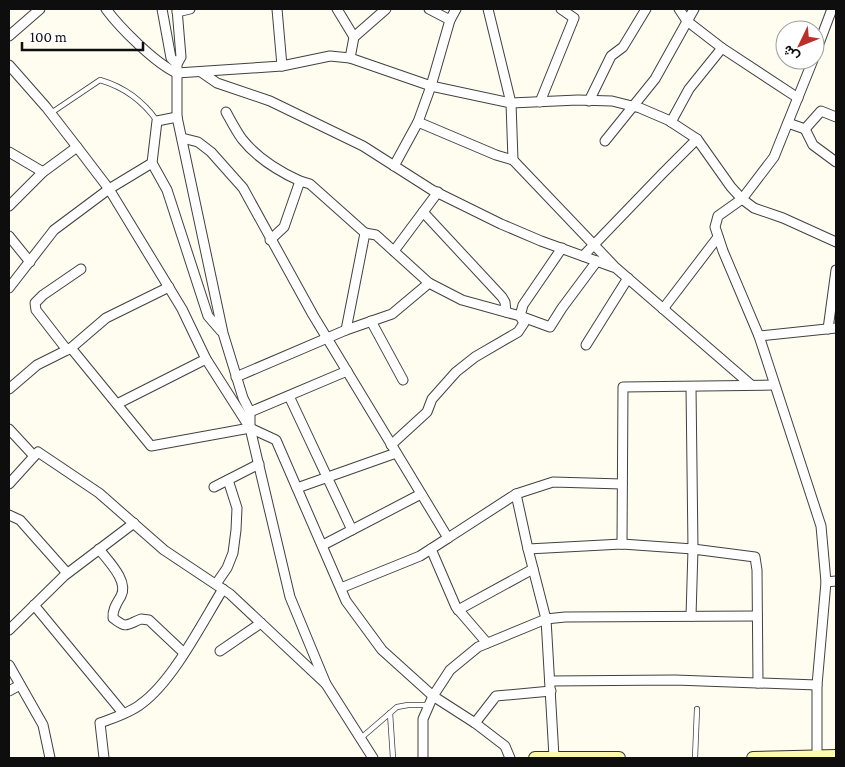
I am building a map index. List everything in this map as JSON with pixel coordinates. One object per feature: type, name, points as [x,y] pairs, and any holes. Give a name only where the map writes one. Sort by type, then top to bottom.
[{"type":"main road","points":[[753,758],[836,756]]},
{"type":"main road","points":[[535,758],[618,758]]},
{"type":"street","points":[[9,36],[40,9]]},
{"type":"street","points":[[106,9],[145,51],[170,70],[177,68],[201,72],[282,66],[330,56],[350,58],[431,86],[511,103],[589,100],[612,101],[640,108],[671,122],[697,139],[712,162],[742,199],[754,208],[783,218],[836,242]]},
{"type":"street","points":[[162,9],[171,58],[177,68]]},
{"type":"street","points":[[190,9],[177,10],[181,57],[177,68],[177,117],[198,224],[223,333],[242,398],[250,412],[250,428],[290,597],[326,684],[373,758]]},
{"type":"street","points":[[277,9],[282,66]]},
{"type":"street","points":[[337,9],[354,37]]},
{"type":"street","points":[[350,58],[354,37],[386,9]]},
{"type":"street","points":[[429,9],[450,20]]},
{"type":"street","points":[[394,166],[418,122],[431,86],[450,20],[456,9]]},
{"type":"street","points":[[488,9],[511,103],[513,160]]},
{"type":"street","points":[[540,102],[574,18],[561,9]]},
{"type":"street","points":[[589,100],[611,56],[623,47],[646,9]]},
{"type":"street","points":[[679,9],[687,21],[722,48],[798,98]]},
{"type":"street","points":[[605,141],[655,79],[694,9]]},
{"type":"street","points":[[825,28],[832,9]]},
{"type":"street","points":[[671,122],[689,90],[722,48]]},
{"type":"street","points":[[9,64],[51,114],[109,189],[182,309],[206,359],[250,428],[276,440],[346,601],[382,650],[431,700],[475,723],[505,746],[510,758]]},
{"type":"street","points":[[809,70],[774,157],[742,199],[718,216],[715,227],[759,336],[821,526],[826,582],[817,685],[817,757]]},
{"type":"street","points":[[201,72],[217,83],[270,101],[363,146],[438,192],[501,224],[616,268]]},
{"type":"street","points":[[805,129],[820,111],[836,117]]},
{"type":"street","points":[[226,112],[242,139],[263,160],[281,172],[310,184],[365,233],[376,235],[428,283],[462,300],[520,316],[550,327],[597,261]]},
{"type":"street","points":[[177,117],[158,121],[152,163],[167,190],[208,316],[223,333]]},
{"type":"street","points":[[418,122],[496,155],[513,160],[616,268],[750,384]]},
{"type":"street","points":[[788,123],[805,129],[813,145],[836,162]]},
{"type":"street","points":[[182,138],[198,142],[211,152],[243,188],[270,240],[326,338],[448,538]]},
{"type":"street","points":[[583,256],[697,139]]},
{"type":"street","points":[[9,206],[43,172],[77,147]]},
{"type":"street","points":[[9,152],[43,172]]},
{"type":"street","points":[[9,288],[54,230],[109,189],[152,163]]},
{"type":"street","points":[[270,240],[284,227],[300,181]]},
{"type":"street","points":[[394,251],[438,192]]},
{"type":"street","points":[[424,212],[502,297],[505,302],[506,312]]},
{"type":"street","points":[[346,330],[365,233]]},
{"type":"street","points":[[9,236],[30,262]]},
{"type":"street","points":[[663,309],[718,237]]},
{"type":"street","points":[[298,488],[327,478],[393,449],[427,412],[432,399],[456,372],[475,357],[518,332],[524,323],[520,316],[522,304],[562,248]]},
{"type":"street","points":[[81,269],[43,295],[35,303],[36,310],[151,446],[250,428]]},
{"type":"street","points":[[759,336],[832,328],[836,270]]},
{"type":"street","points":[[586,345],[628,278]]},
{"type":"street","points":[[236,377],[326,338],[392,314],[428,283]]},
{"type":"street","points":[[9,389],[37,365],[69,349],[106,318],[168,287]]},
{"type":"street","points":[[371,321],[403,380]]},
{"type":"street","points":[[117,404],[206,359]]},
{"type":"street","points":[[250,412],[347,372]]},
{"type":"street","points":[[622,544],[623,387],[774,385]]},
{"type":"street","points":[[691,387],[693,549],[691,616]]},
{"type":"street","points":[[289,396],[352,530]]},
{"type":"street","points":[[9,429],[34,456]]},
{"type":"street","points":[[9,484],[38,452],[99,493],[164,550],[220,587],[326,684]]},
{"type":"street","points":[[214,487],[259,464]]},
{"type":"street","points":[[104,758],[100,724],[141,705],[159,687],[184,654],[220,587],[232,553],[236,530],[237,508],[228,480]]},
{"type":"street","points":[[341,588],[420,556],[516,494],[553,482],[622,484]]},
{"type":"street","points":[[323,545],[421,494]]},
{"type":"street","points":[[516,494],[546,619],[554,758]]},
{"type":"street","points":[[9,515],[20,520],[67,573]]},
{"type":"street","points":[[9,630],[67,573],[134,523]]},
{"type":"street","points":[[528,549],[622,544],[693,549],[755,557],[758,683]]},
{"type":"street","points":[[99,549],[118,575],[124,588],[114,610],[113,618],[126,626],[130,626],[141,619],[149,620],[184,654]]},
{"type":"street","points":[[431,549],[458,610],[487,643]]},
{"type":"street","points":[[458,610],[533,569]]},
{"type":"street","points":[[826,582],[836,581]]},
{"type":"street","points":[[34,605],[123,713]]},
{"type":"street","points":[[423,758],[423,719],[431,700],[450,670],[478,647],[487,643],[546,619],[565,617],[757,616]]},
{"type":"street","points":[[220,651],[260,622]]},
{"type":"street","points":[[9,664],[43,726],[50,758]]},
{"type":"street","points":[[550,680],[676,680],[817,685]]},
{"type":"street","points":[[9,691],[20,685]]},
{"type":"street","points":[[475,723],[496,696],[551,690]]},
{"type":"lane","points":[[51,114],[100,80],[114,84],[133,95],[147,106],[158,121]]},
{"type":"lane","points":[[361,738],[397,708],[431,700]]},
{"type":"lane","points":[[695,758],[697,709]]},
{"type":"lane","points":[[390,713],[393,758]]}]
